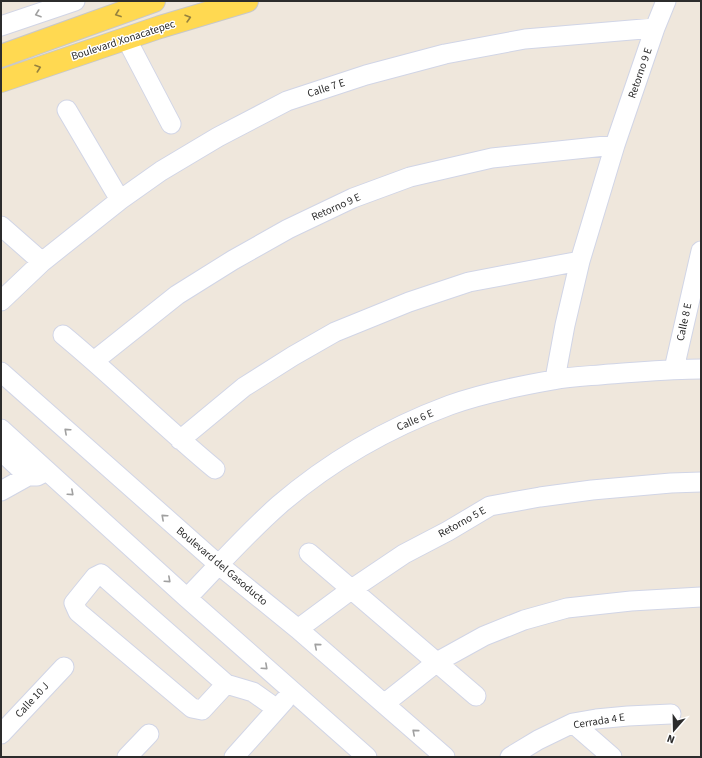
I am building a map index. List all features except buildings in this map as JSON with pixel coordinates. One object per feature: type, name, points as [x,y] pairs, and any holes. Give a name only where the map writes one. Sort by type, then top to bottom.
[{"type":"main road","points":[[1,56],[154,1]]},
{"type":"main road","name":"Boulevard Xonacatepec","points":[[1,81],[160,26],[247,1]]},
{"type":"street","points":[[1,26],[75,1]]},
{"type":"street","name":"Retorno 9 E","points":[[555,379],[565,325],[580,261],[615,145],[655,28],[666,1]]},
{"type":"street","name":"Calle 7 E","points":[[1,301],[42,262],[120,200],[161,171],[218,137],[287,101],[366,75],[445,54],[525,39],[655,28]]},
{"type":"street","points":[[126,38],[171,124]]},
{"type":"street","points":[[67,110],[120,200]]},
{"type":"street","name":"Retorno 9 E","points":[[94,361],[177,295],[233,260],[288,229],[353,198],[410,177],[492,158],[615,145]]},
{"type":"street","points":[[1,226],[42,262]]},
{"type":"street","name":"Calle 8 E","points":[[674,369],[701,252]]},
{"type":"street","points":[[180,440],[244,387],[335,332],[409,302],[469,282],[580,261]]},
{"type":"street","points":[[63,335],[94,361],[180,440],[215,469]]},
{"type":"street","name":"Calle 6 E","points":[[187,598],[279,506],[317,475],[360,447],[402,425],[451,405],[500,390],[555,379],[674,369],[701,369]]},
{"type":"street","name":"Boulevard del Gasoducto","points":[[1,372],[219,565],[298,629],[445,757]]},
{"type":"street","points":[[1,429],[187,598],[367,757]]},
{"type":"street","points":[[1,451],[15,483]]},
{"type":"street","points":[[1,468],[15,483]]},
{"type":"street","points":[[15,483],[47,471]]},
{"type":"street","name":"Retorno 5 E","points":[[298,629],[352,589],[404,554],[448,531],[490,506],[592,490],[701,482]]},
{"type":"street","points":[[309,553],[476,696]]},
{"type":"street","points":[[226,684],[202,710],[192,708],[78,612],[74,603],[95,577],[101,574],[226,684],[253,692],[277,709]]},
{"type":"street","points":[[384,704],[437,662],[484,636],[524,620],[567,608],[631,601],[701,597]]},
{"type":"street","name":"Calle 10 J","points":[[1,734],[64,667]]},
{"type":"street","points":[[234,757],[292,691]]},
{"type":"street","name":"Cerrada 4 E","points":[[510,757],[538,740],[573,724],[596,719],[671,714]]},
{"type":"street","points":[[573,724],[612,757]]},
{"type":"street","points":[[127,757],[149,734]]}]
